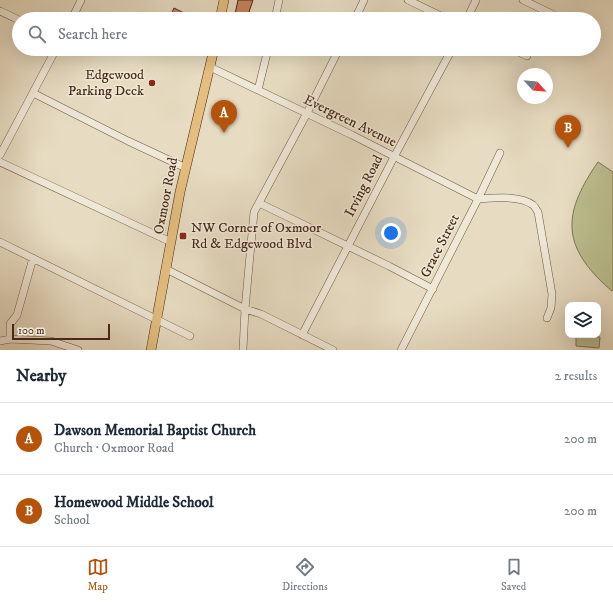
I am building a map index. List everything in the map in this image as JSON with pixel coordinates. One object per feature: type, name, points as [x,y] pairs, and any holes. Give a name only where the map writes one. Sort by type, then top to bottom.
[{"type":"main road","points":[[221,12],[224,0]]},
{"type":"main road","name":"Oxmoor Road","points":[[151,350],[186,168],[212,56]]},
{"type":"street","points":[[75,12],[81,0]]},
{"type":"street","points":[[276,12],[279,0]]},
{"type":"street","points":[[358,12],[364,0]]},
{"type":"street","points":[[408,0],[433,12]]},
{"type":"street","points":[[470,12],[476,0]]},
{"type":"street","points":[[523,0],[548,12]]},
{"type":"street","points":[[0,11],[12,17]]},
{"type":"street","points":[[0,155],[52,56]]},
{"type":"street","points":[[258,90],[266,56]]},
{"type":"street","points":[[243,350],[245,309],[254,212],[336,56]]},
{"type":"street","name":"Irving Road","points":[[302,335],[347,246],[448,56]]},
{"type":"street","name":"Evergreen Avenue","points":[[210,67],[307,113],[478,199]]},
{"type":"street","points":[[33,93],[186,168]]},
{"type":"street","name":"Grace Street","points":[[401,350],[433,289],[500,153]]},
{"type":"street","points":[[0,162],[171,242]]},
{"type":"street","points":[[478,199],[512,198],[534,205],[538,212],[552,294],[551,308],[547,318]]},
{"type":"street","points":[[259,203],[433,289]]},
{"type":"street","points":[[0,242],[190,336]]},
{"type":"street","points":[[10,339],[10,324],[17,315],[33,258]]},
{"type":"street","points":[[166,269],[245,309],[261,314],[332,350]]},
{"type":"street","points":[[0,342],[10,339],[51,341],[78,350]]},
{"type":"green space","points":[[598,162],[613,172],[612,291],[597,277],[584,261],[579,253],[573,234],[572,224],[574,208],[584,184]]},
{"type":"green space","points":[[576,338],[600,338],[599,348],[576,346]]},
{"type":"building","points":[[238,0],[253,0],[249,12],[235,12]]},
{"type":"building","points":[[174,8],[182,12],[172,12]]},
{"type":"place","name":"Edgewood Parking Deck","points":[[152,83]]},
{"type":"place","name":"Dawson Memorial Baptist Church","points":[[224,133]]},
{"type":"place","name":"Homewood Middle School","points":[[568,148]]},
{"type":"place","name":"NW Corner of Oxmoor Rd & Edgewood Blvd","points":[[183,236]]}]
